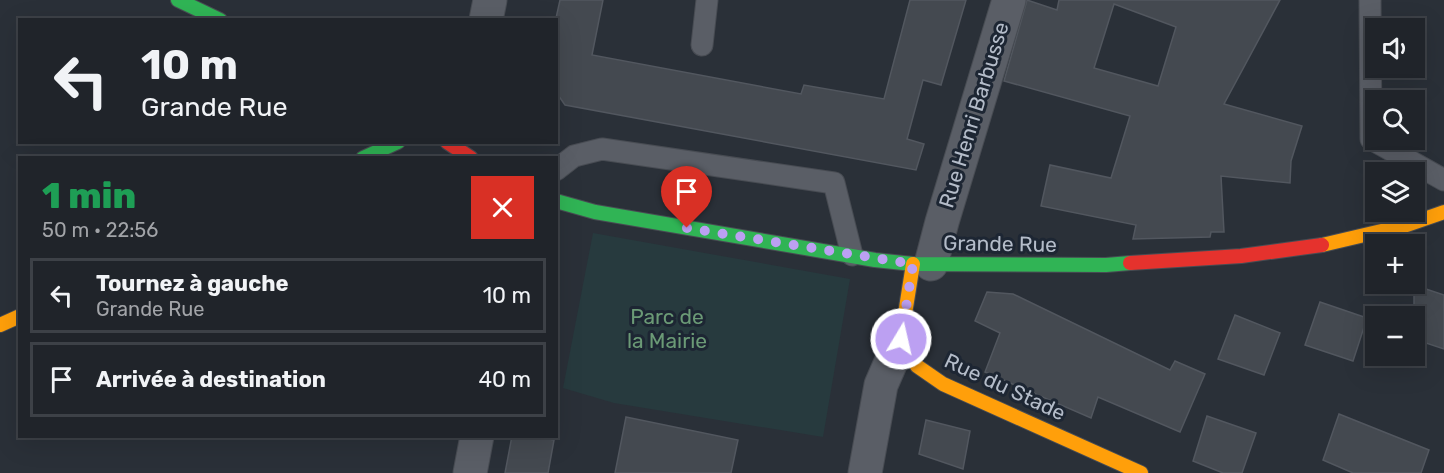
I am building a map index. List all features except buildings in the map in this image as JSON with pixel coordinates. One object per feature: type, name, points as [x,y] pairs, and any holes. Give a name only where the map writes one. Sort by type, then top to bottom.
[{"type":"main road","points":[[178,0],[216,18]]},
{"type":"main road","points":[[367,156],[394,144]]},
{"type":"main road","points":[[450,144],[468,156]]},
{"type":"main road","name":"Grande Rue","points":[[558,202],[595,212],[733,237],[922,264],[1106,265],[1241,256],[1333,244],[1407,225],[1444,212]]},
{"type":"main road","points":[[901,339],[922,264]]},
{"type":"main road","points":[[0,325],[18,317]]},
{"type":"main road","name":"Rue du Stade","points":[[901,339],[917,366],[943,384],[1141,473]]},
{"type":"street","points":[[486,18],[490,0]]},
{"type":"street","name":"Rue Henri Barbusse","points":[[922,264],[942,222],[1009,0]]},
{"type":"street","points":[[865,473],[881,385],[901,339]]},
{"type":"street","points":[[470,473],[477,438]]},
{"type":"lane","points":[[702,45],[707,0]]},
{"type":"lane","points":[[1370,0],[1371,139],[1444,180]]},
{"type":"lane","points":[[558,168],[574,156],[602,149],[834,183],[852,255]]},
{"type":"green space","name":"Parc de la Mairie","points":[[593,233],[850,279],[823,437],[614,403],[563,388]]},
{"type":"traffic: fast","points":[[178,0],[216,18]]},
{"type":"traffic: fast","points":[[367,156],[394,144]]},
{"type":"traffic: fast","points":[[558,202],[595,212],[875,260],[913,264],[1106,265],[1130,263]]},
{"type":"traffic: slow","points":[[1322,245],[1407,225],[1444,212]]},
{"type":"traffic: slow","points":[[913,264],[901,339],[917,366],[943,384],[1141,473]]},
{"type":"traffic: slow","points":[[0,325],[18,317]]},
{"type":"traffic: jam","points":[[450,144],[468,156]]},
{"type":"traffic: jam","points":[[1130,263],[1241,256],[1322,245]]},
{"type":"route","points":[[687,228],[875,260],[913,264],[901,339]]}]
